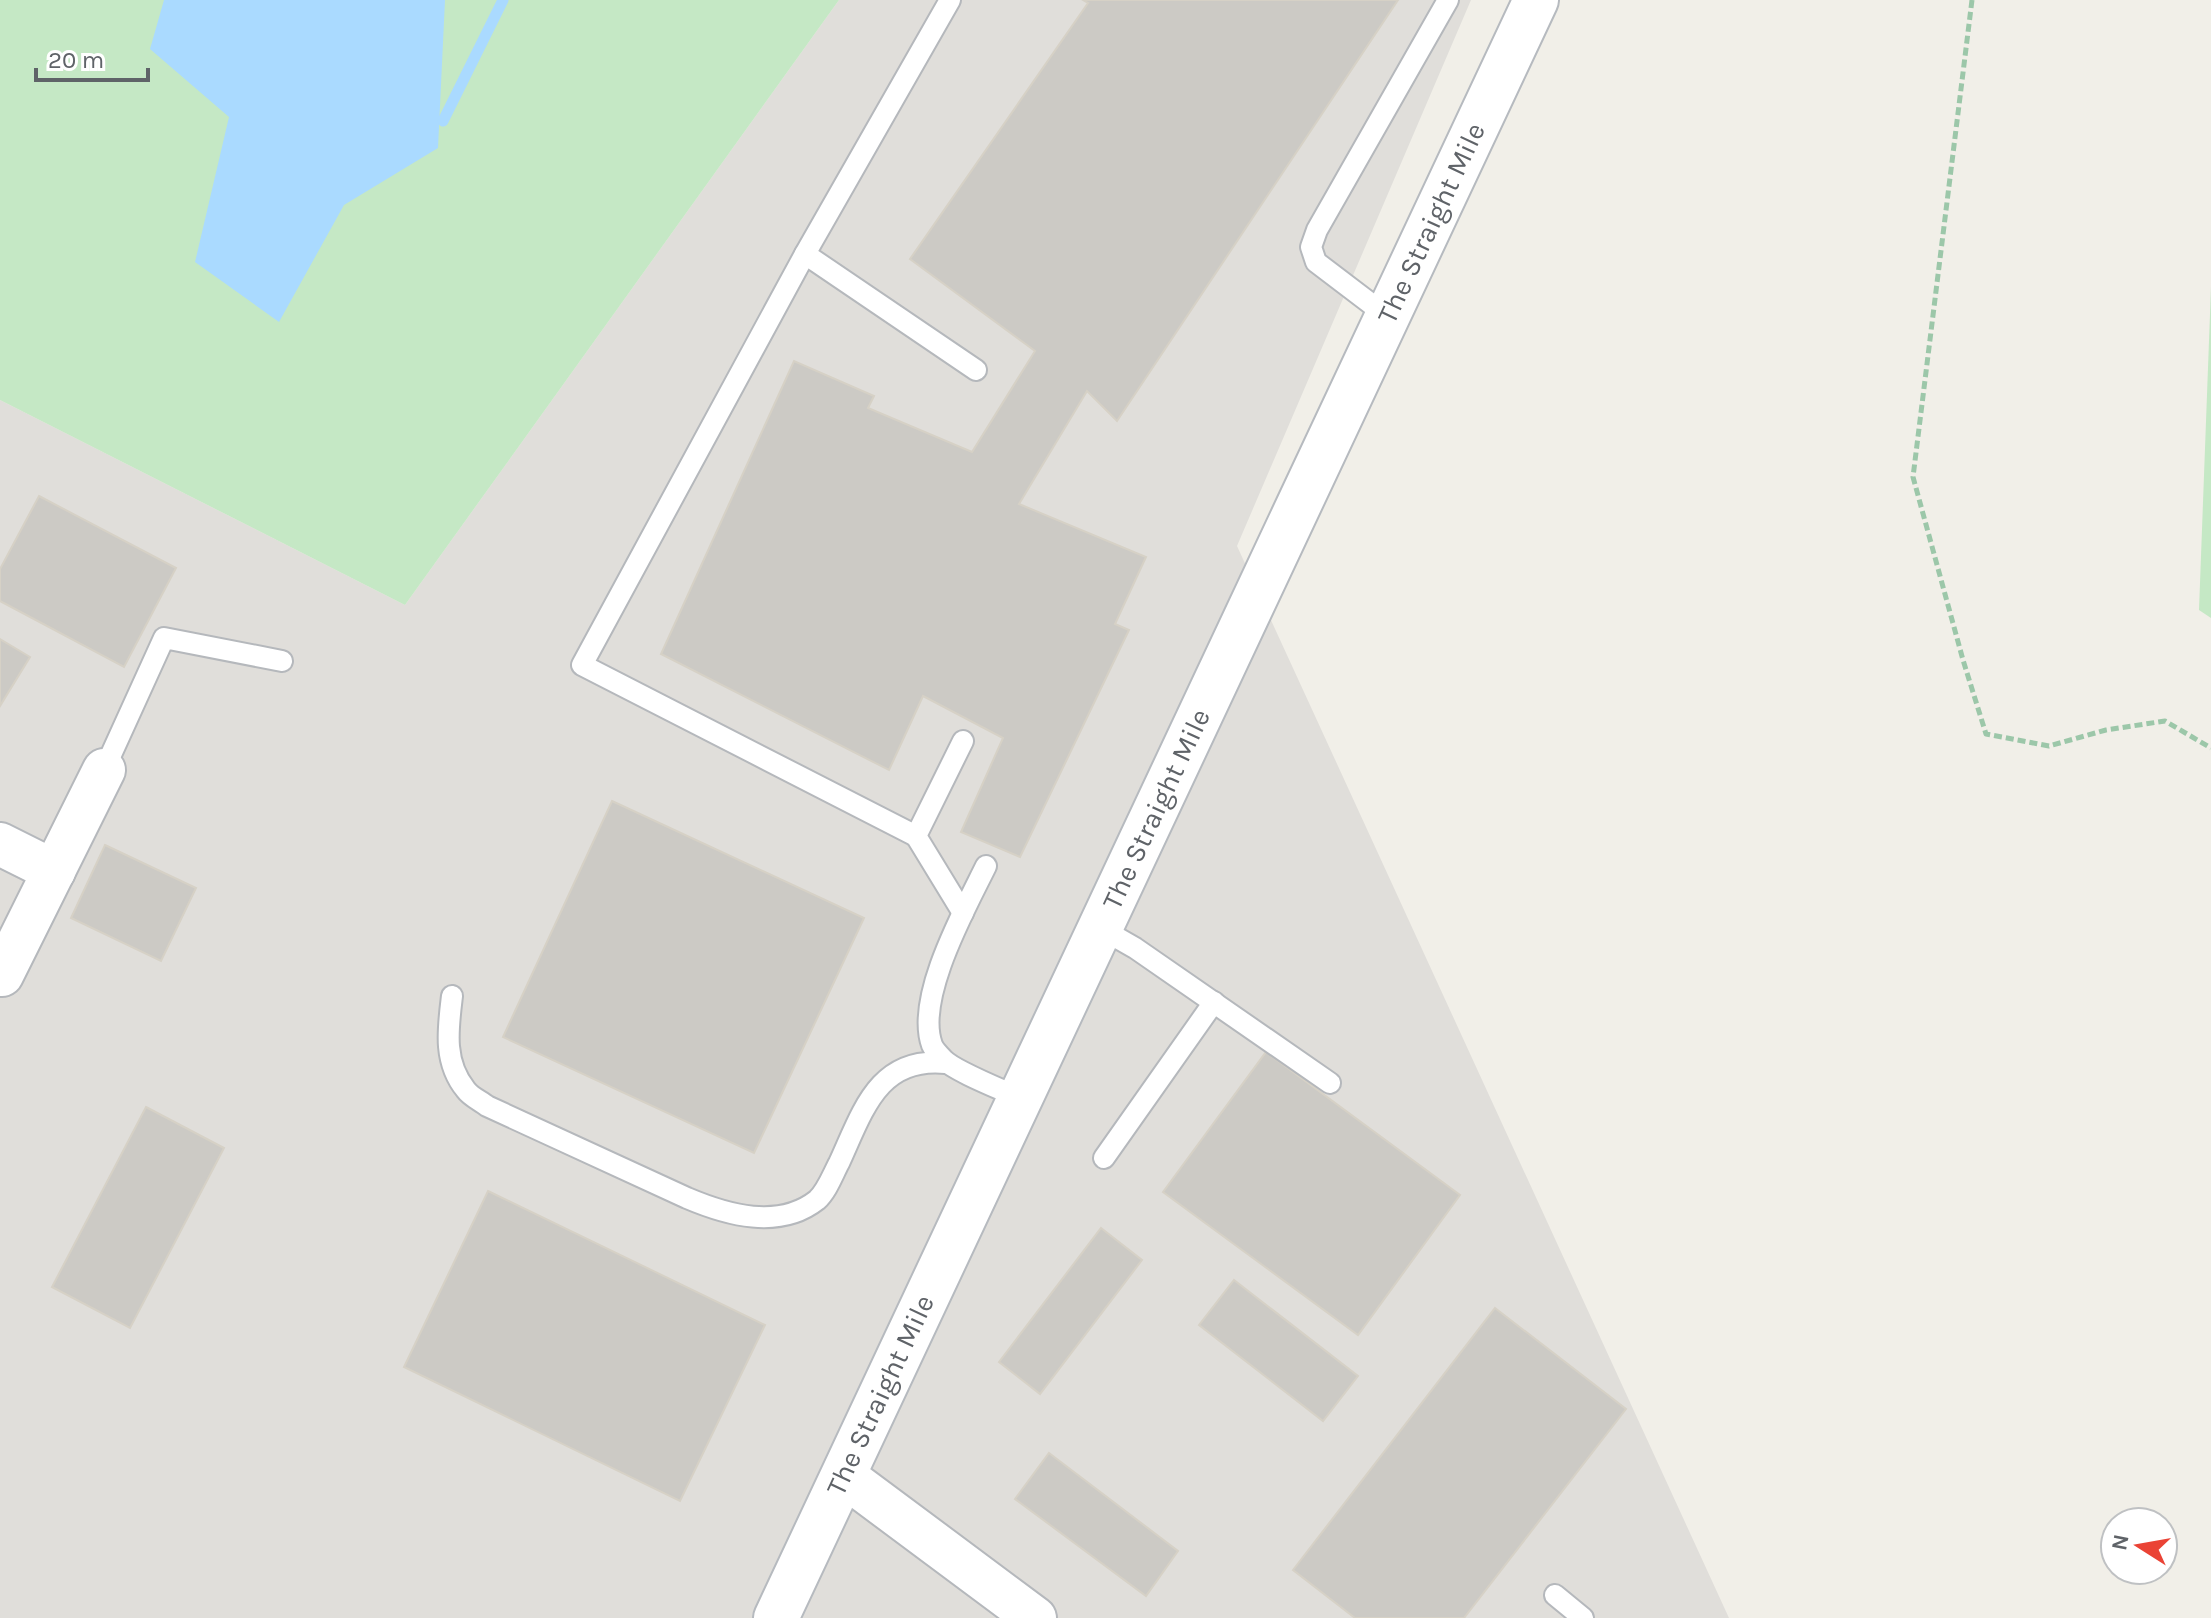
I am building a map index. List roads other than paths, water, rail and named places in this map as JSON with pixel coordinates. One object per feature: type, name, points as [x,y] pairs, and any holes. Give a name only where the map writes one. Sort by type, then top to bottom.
[{"type":"main road","name":"The Straight Mile","points":[[776,1618],[1536,0]]},
{"type":"street","points":[[2,975],[104,770]]},
{"type":"street","points":[[0,844],[54,871]]},
{"type":"street","points":[[843,1475],[1035,1618]]},
{"type":"lane","points":[[950,0],[805,254],[582,665],[916,836],[963,913]]},
{"type":"lane","points":[[1387,316],[1316,262],[1311,247],[1317,230],[1448,0]]},
{"type":"lane","points":[[805,254],[976,370]]},
{"type":"lane","points":[[104,770],[164,638],[282,661]]},
{"type":"lane","points":[[916,836],[963,741]]},
{"type":"lane","points":[[946,1063],[932,1047],[929,1021],[933,992],[943,955],[986,866]]},
{"type":"lane","points":[[1100,928],[1135,948],[1330,1083]]},
{"type":"lane","points":[[452,996],[447,1038],[453,1067],[467,1091],[487,1106],[715,1210],[752,1217],[777,1217],[798,1210],[818,1198],[832,1177],[871,1099],[884,1079],[902,1068],[926,1061],[946,1063],[1020,1098]]},
{"type":"lane","points":[[1104,1158],[1214,1002]]},
{"type":"lane","points":[[1555,1595],[1583,1618]]},
{"type":"water","points":[[164,0],[445,0],[438,148],[344,205],[279,322],[195,262],[229,117],[150,49]]},
{"type":"waterway","points":[[443,121],[503,0]]}]
